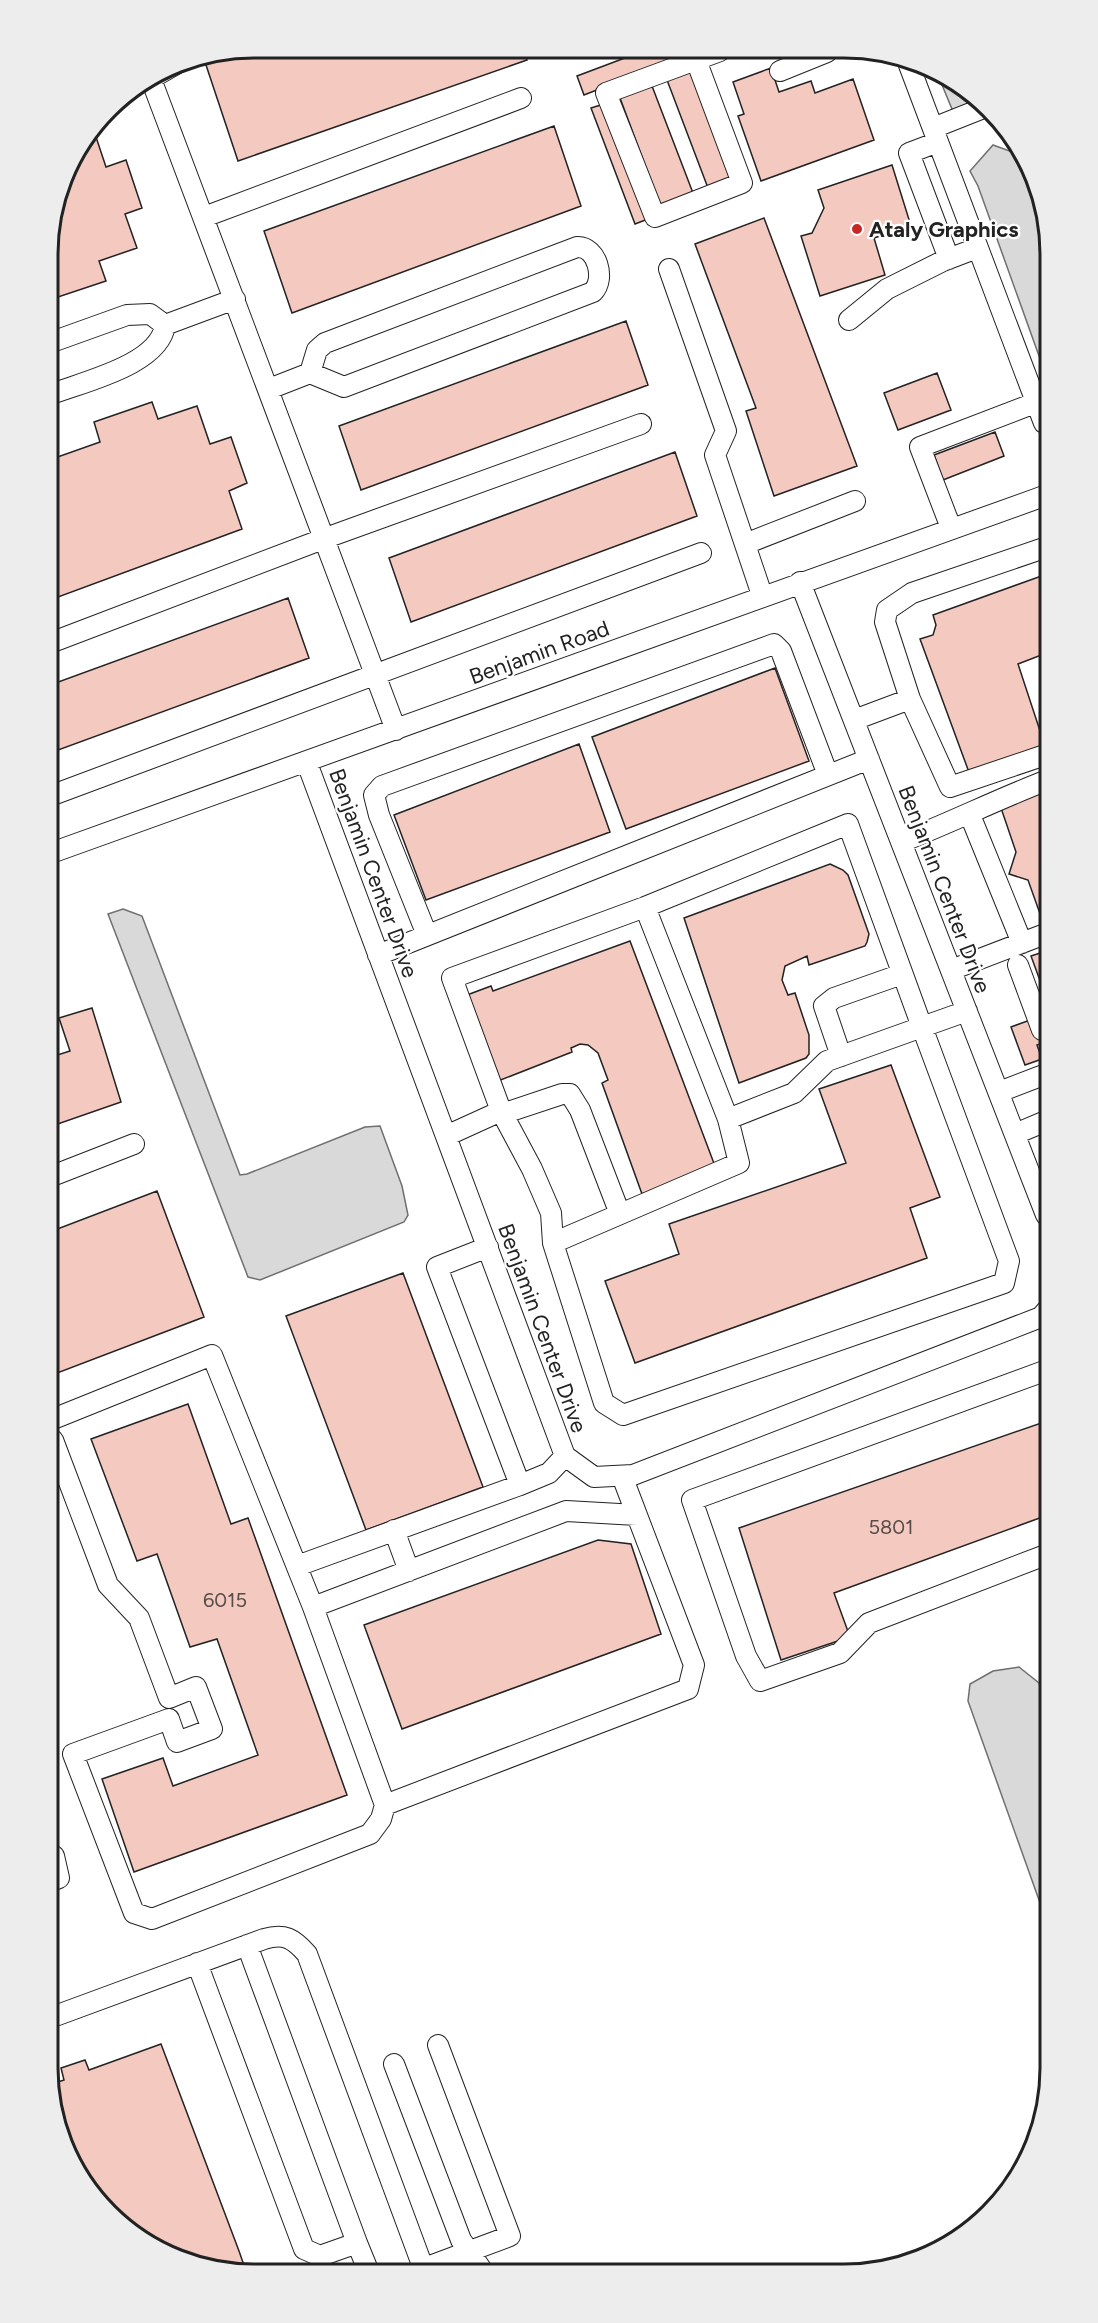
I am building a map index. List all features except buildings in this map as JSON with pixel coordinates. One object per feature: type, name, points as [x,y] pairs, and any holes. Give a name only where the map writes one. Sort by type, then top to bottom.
[{"type":"street","points":[[696,60],[742,183],[655,217],[606,93],[701,58]]},
{"type":"street","points":[[780,71],[812,58]]},
{"type":"street","points":[[911,71],[1040,414]]},
{"type":"street","points":[[154,87],[396,730]]},
{"type":"street","points":[[204,217],[521,98]]},
{"type":"street","points":[[950,259],[909,153],[977,111]]},
{"type":"street","points":[[931,211],[959,200]]},
{"type":"street","points":[[269,390],[310,373],[344,387],[582,296],[597,289],[599,283],[597,263],[587,250],[577,247],[324,343],[317,350],[310,373]]},
{"type":"street","points":[[849,320],[886,289],[977,248]]},
{"type":"street","points":[[669,269],[726,431],[715,455],[762,596]]},
{"type":"street","points":[[165,325],[235,299]]},
{"type":"street","points":[[59,339],[127,315],[150,314],[165,325]]},
{"type":"street","points":[[59,391],[143,358],[160,342],[165,325]]},
{"type":"street","points":[[951,528],[920,447],[1035,403]]},
{"type":"street","points":[[59,640],[323,539],[641,424]]},
{"type":"street","name":"Benjamin Road","points":[[59,850],[307,763],[800,582],[1040,497]]},
{"type":"street","points":[[745,544],[855,501]]},
{"type":"street","points":[[1040,549],[912,593],[887,610],[885,622],[910,699],[950,787],[1040,757]]},
{"type":"street","points":[[59,793],[701,553]]},
{"type":"street","name":"Benjamin Center Drive","points":[[800,582],[1039,1194]]},
{"type":"street","points":[[427,935],[379,814],[374,795],[382,786],[774,644],[781,651],[828,775]]},
{"type":"street","points":[[854,720],[910,699]]},
{"type":"street","points":[[378,955],[869,759]]},
{"type":"street","name":"Benjamin Center Drive","points":[[307,763],[565,1456],[594,1477],[633,1475],[1039,1318]]},
{"type":"street","points":[[901,842],[970,815],[985,804],[1040,783]]},
{"type":"street","points":[[970,815],[1022,943]]},
{"type":"street","points":[[848,824],[1009,1261],[1004,1283],[623,1415],[604,1403],[554,1243],[551,1213],[532,1169],[502,1113],[452,978],[645,907],[848,824]]},
{"type":"street","points":[[554,1243],[739,1163],[728,1119],[645,907]]},
{"type":"street","points":[[951,970],[1040,936]]},
{"type":"street","points":[[1018,965],[1040,1023]]},
{"type":"street","points":[[841,1056],[824,1006],[834,998],[902,974]]},
{"type":"street","points":[[728,1119],[794,1093],[827,1061],[967,1011]]},
{"type":"street","points":[[999,1092],[1040,1076]]},
{"type":"street","points":[[446,1136],[502,1113],[562,1094],[570,1094],[580,1110],[620,1214]]},
{"type":"street","points":[[1015,1134],[1040,1124]]},
{"type":"street","points":[[58,1173],[134,1144]]},
{"type":"street","points":[[488,1247],[437,1267],[520,1485]]},
{"type":"street","points":[[58,1417],[212,1355],[313,1607],[385,1805],[381,1819],[370,1834],[152,1919],[134,1913],[73,1754],[169,1719]]},
{"type":"street","points":[[1039,1374],[692,1500],[746,1656],[760,1681],[840,1653],[869,1623],[1039,1557]]},
{"type":"street","points":[[58,1454],[108,1585],[139,1618],[169,1698]]},
{"type":"street","points":[[297,1566],[520,1485],[549,1473],[565,1456]]},
{"type":"street","points":[[385,1805],[688,1689],[694,1665],[622,1476]]},
{"type":"street","points":[[313,1607],[566,1511],[637,1515]]},
{"type":"street","points":[[394,1530],[410,1571]]},
{"type":"street","points":[[196,1687],[212,1729],[177,1742],[163,1701],[169,1698],[196,1687]]},
{"type":"street","points":[[58,2015],[246,1945],[279,1935],[295,1940],[307,1954],[420,2264]]},
{"type":"street","points":[[246,1945],[366,2264]]},
{"type":"street","points":[[197,1963],[304,2249],[320,2256],[357,2242]]},
{"type":"street","points":[[437,2264],[510,2236],[438,2045]]},
{"type":"street","points":[[394,2064],[461,2240],[478,2264]]},
{"type":"shaded area","points":[[943,86],[974,108],[969,113],[952,109]]},
{"type":"shaded area","points":[[993,145],[1009,151],[1029,192],[1038,229],[1040,255],[1040,358],[978,186],[970,171]]},
{"type":"shaded area","points":[[123,909],[142,916],[240,1175],[365,1127],[380,1126],[402,1186],[408,1215],[404,1222],[260,1280],[248,1277],[108,914]]},
{"type":"shaded area","points":[[1019,1667],[1039,1684],[1039,1900],[968,1701],[970,1684],[993,1671]]},
{"type":"place","name":"Ataly Graphics","points":[[857,229]]}]
